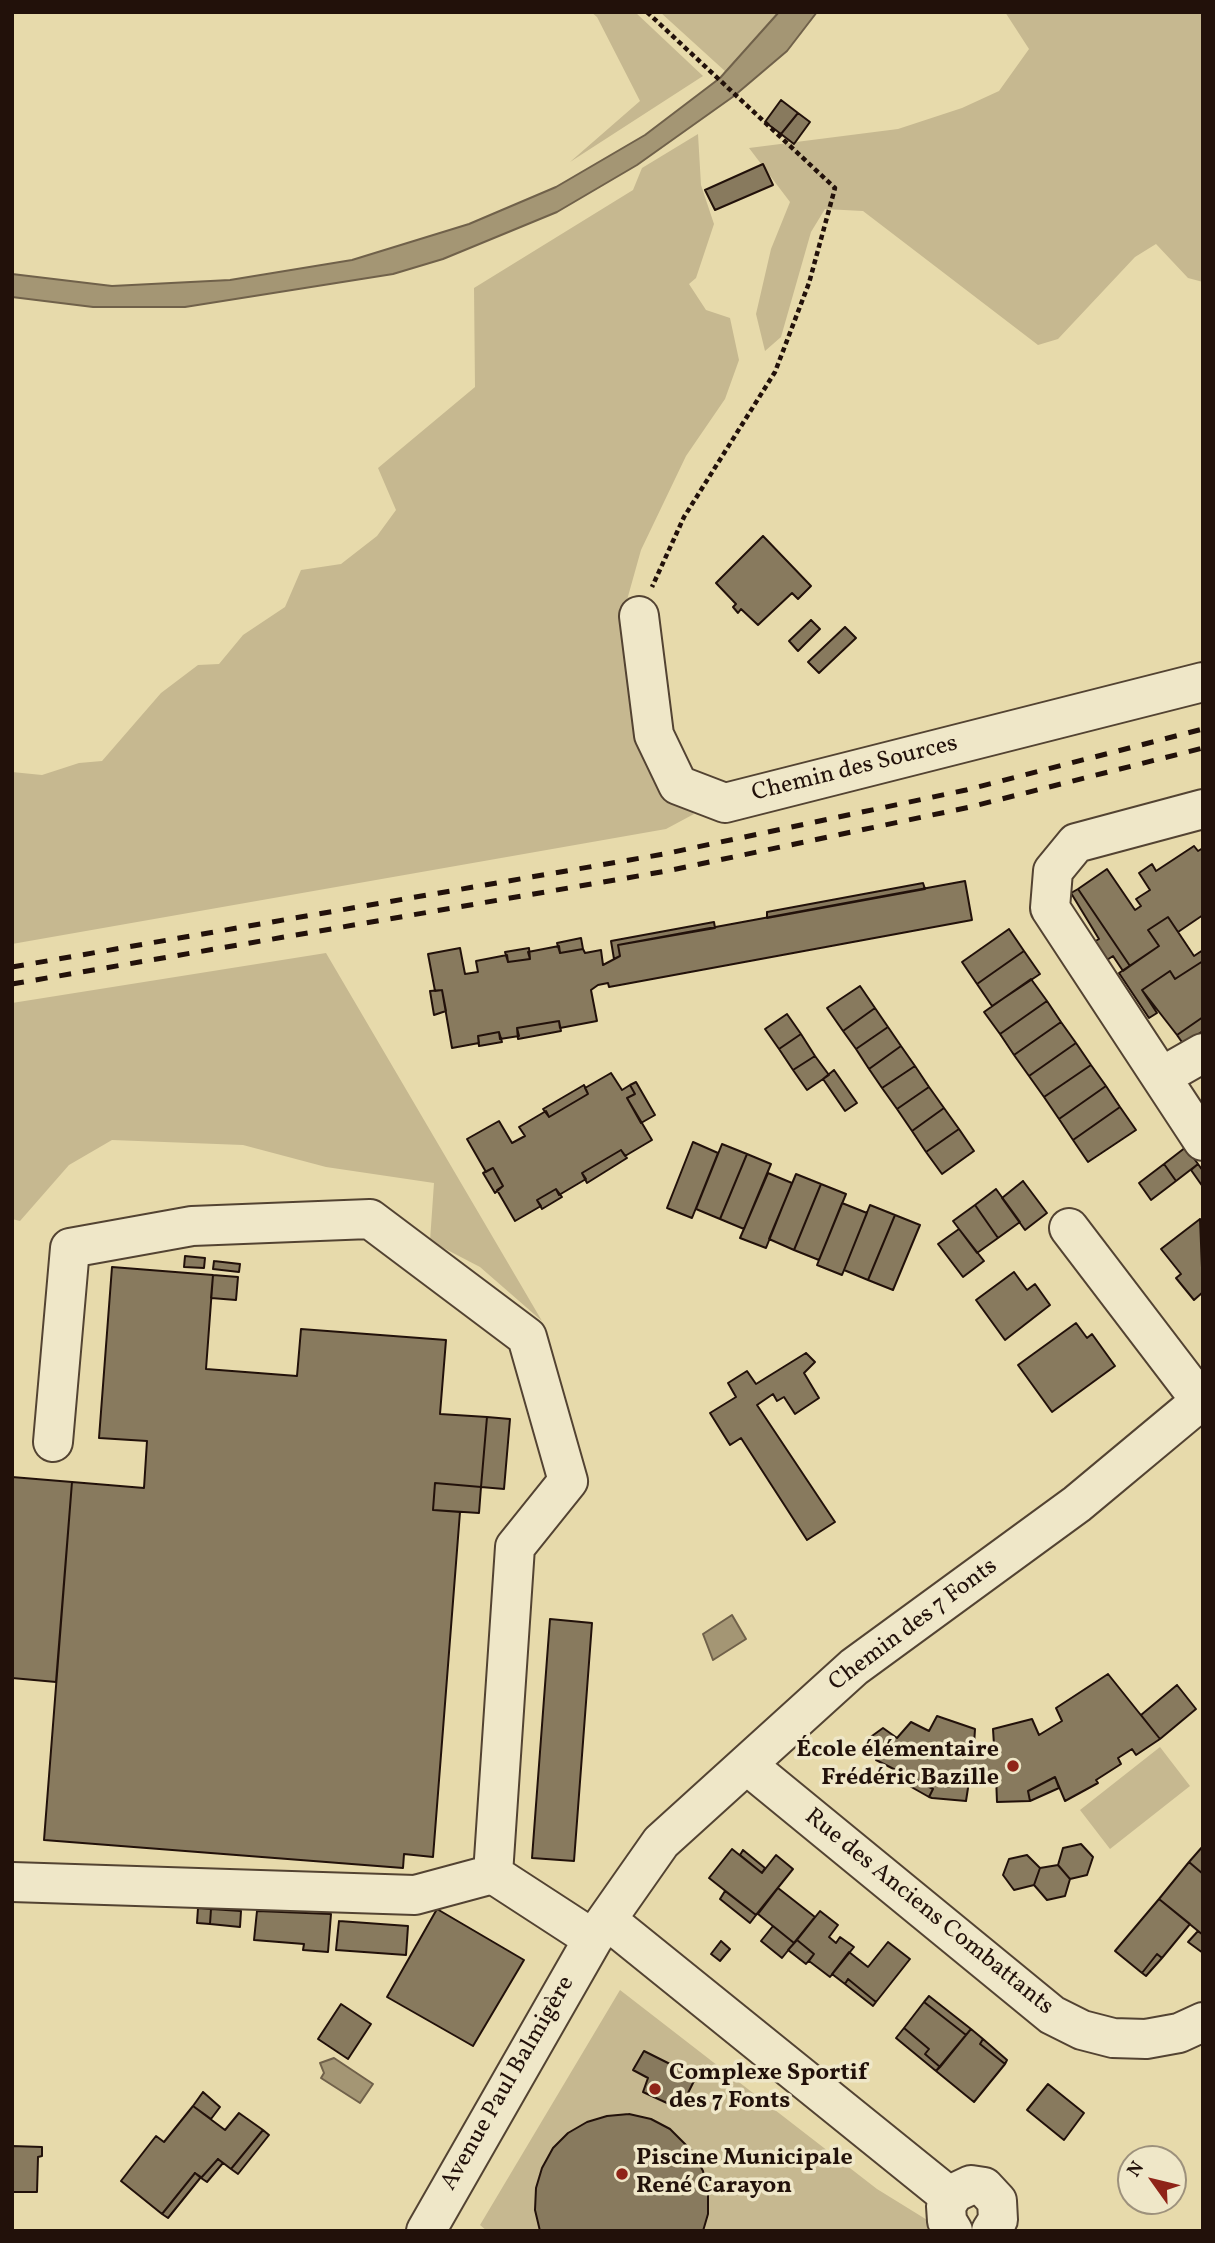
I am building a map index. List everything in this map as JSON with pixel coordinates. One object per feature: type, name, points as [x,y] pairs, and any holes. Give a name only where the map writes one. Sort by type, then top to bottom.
[{"type":"street","name":"Chemin des Sources","points":[[639,617],[654,735],[678,785],[725,803],[1203,682]]},
{"type":"street","points":[[1203,809],[1076,843],[1053,870],[1050,908],[1203,1140]]},
{"type":"street","points":[[1161,1077],[1203,1053]]},
{"type":"street","points":[[53,1442],[70,1248],[192,1226],[370,1219],[527,1337],[568,1481],[515,1548],[493,1874]]},
{"type":"street","points":[[1069,1227],[1202,1400]]},
{"type":"street","name":"Chemin des 7 Fonts","points":[[600,1929],[661,1842],[854,1667],[1077,1504],[1202,1400]]},
{"type":"street","name":"Rue des Anciens Combattants","points":[[747,1765],[1052,2015],[1082,2030],[1113,2038],[1146,2039],[1179,2033],[1203,2022]]},
{"type":"street","points":[[12,1882],[415,1895],[493,1874],[600,1929],[951,2214],[971,2185],[989,2191],[999,2207],[998,2220],[991,2231]]},
{"type":"street","name":"Avenue Paul Balmigère","points":[[426,2231],[600,1929]]},
{"type":"path","points":[[639,617],[684,517],[775,372],[809,283],[835,188],[647,12]]},
{"type":"shaded area","points":[[591,12],[635,12],[703,76],[570,162],[640,101],[597,17]]},
{"type":"shaded area","points":[[660,12],[779,12],[726,72]]},
{"type":"shaded area","points":[[779,12],[817,12],[787,51],[734,96],[637,165],[557,212],[443,259],[393,274],[185,307],[93,307],[12,297],[12,274],[112,286],[230,280],[352,260],[469,224],[556,187],[645,135],[720,78]]},
{"type":"shaded area","points":[[1005,12],[1203,12],[1203,282],[1188,278],[1156,244],[1135,257],[1058,339],[1038,345],[863,211],[825,209],[811,232],[781,337],[765,351],[756,314],[771,249],[790,202],[749,148],[898,129],[962,108],[999,91],[1029,49]]},
{"type":"shaded area","points":[[698,134],[701,185],[714,224],[696,278],[689,284],[706,310],[730,318],[739,360],[725,399],[686,456],[641,550],[627,600],[625,652],[656,775],[694,814],[666,829],[12,944],[12,772],[42,775],[79,763],[102,761],[161,693],[198,665],[219,664],[243,635],[285,607],[301,570],[341,564],[377,536],[396,510],[378,468],[475,387],[474,288],[633,190],[642,168]]},
{"type":"shaded area","points":[[326,953],[542,1321],[480,1267],[430,1241],[434,1183],[326,1167],[243,1145],[112,1140],[69,1165],[20,1221],[12,1219],[12,1003]]},
{"type":"shaded area","points":[[732,1615],[746,1639],[713,1660],[703,1634]]},
{"type":"shaded area","points":[[1160,1747],[1190,1786],[1110,1849],[1080,1810]]},
{"type":"shaded area","name":"Complexe Sportif des 7 Fonts","points":[[620,1990],[877,2189],[945,2231],[487,2231],[480,2225]]},
{"type":"shaded area","points":[[334,2058],[373,2084],[360,2103],[321,2078],[324,2073],[320,2063]]},
{"type":"building","points":[[781,100],[798,113],[781,134],[765,122]]},
{"type":"building","points":[[798,113],[810,122],[794,144],[781,134]]},
{"type":"building","points":[[763,164],[773,185],[715,210],[705,190]]},
{"type":"building","points":[[763,536],[811,586],[798,599],[792,593],[758,625],[741,609],[738,613],[733,607],[736,604],[716,583]]},
{"type":"building","points":[[811,620],[820,629],[798,651],[789,641]]},
{"type":"building","points":[[845,627],[856,638],[819,673],[808,662]]},
{"type":"building","points":[[1194,846],[1198,851],[1203,848],[1203,915],[1178,932],[1168,917],[1148,930],[1159,946],[1130,966],[1078,889],[1107,869],[1135,910],[1141,906],[1136,899],[1150,890],[1139,873],[1152,864],[1156,871]]},
{"type":"building","points":[[965,881],[972,920],[609,987],[608,983],[598,985],[591,990],[597,1021],[560,1028],[559,1021],[517,1028],[519,1036],[500,1039],[499,1032],[478,1036],[479,1043],[452,1048],[442,990],[435,991],[428,954],[460,948],[465,974],[478,972],[476,961],[507,955],[508,962],[530,959],[528,952],[559,946],[560,953],[583,949],[585,953],[601,950],[603,965],[620,956],[618,945]]},
{"type":"building","points":[[923,883],[925,889],[767,918],[767,912]]},
{"type":"building","points":[[1078,889],[1130,966],[1123,971],[1113,956],[1104,962],[1092,943],[1099,939],[1071,893]]},
{"type":"building","points":[[1168,917],[1194,956],[1203,950],[1203,961],[1175,979],[1170,971],[1142,990],[1157,1013],[1149,1018],[1119,973],[1159,946],[1148,930]]},
{"type":"building","points":[[714,922],[715,928],[618,945],[620,956],[614,959],[611,941]]},
{"type":"building","points":[[1009,929],[1024,951],[977,984],[962,962]]},
{"type":"building","points":[[581,938],[583,949],[560,953],[557,943]]},
{"type":"building","points":[[529,948],[530,959],[508,962],[505,952]]},
{"type":"building","points":[[1024,951],[1040,974],[992,1006],[977,984]]},
{"type":"building","points":[[1203,961],[1203,1017],[1177,1035],[1142,990],[1170,971],[1175,979]]},
{"type":"building","points":[[1031,979],[1047,1001],[1000,1034],[984,1012]]},
{"type":"building","points":[[860,986],[875,1008],[843,1031],[827,1008]]},
{"type":"building","points":[[442,990],[446,1011],[434,1015],[430,991]]},
{"type":"building","points":[[1047,1001],[1061,1022],[1014,1055],[1000,1034]]},
{"type":"building","points":[[875,1008],[888,1027],[856,1049],[843,1031]]},
{"type":"building","points":[[787,1014],[801,1034],[779,1049],[765,1029]]},
{"type":"building","points":[[1203,1017],[1203,1031],[1197,1035],[1200,1039],[1186,1048],[1177,1035]]},
{"type":"building","points":[[559,1021],[561,1031],[518,1039],[517,1028]]},
{"type":"building","points":[[1061,1022],[1076,1043],[1029,1076],[1014,1055]]},
{"type":"building","points":[[888,1027],[901,1046],[869,1069],[856,1049]]},
{"type":"building","points":[[499,1032],[502,1042],[479,1046],[478,1036]]},
{"type":"building","points":[[801,1034],[815,1056],[793,1070],[779,1049]]},
{"type":"building","points":[[1076,1043],[1091,1065],[1044,1097],[1029,1076]]},
{"type":"building","points":[[901,1046],[915,1066],[882,1088],[869,1069]]},
{"type":"building","points":[[815,1056],[829,1075],[807,1090],[793,1070]]},
{"type":"building","points":[[1091,1065],[1106,1086],[1059,1119],[1044,1097]]},
{"type":"building","points":[[915,1066],[929,1087],[897,1109],[882,1088]]},
{"type":"building","points":[[834,1070],[857,1103],[845,1111],[823,1079]]},
{"type":"building","points":[[611,1073],[622,1090],[630,1085],[635,1094],[627,1098],[652,1140],[625,1156],[621,1150],[582,1173],[586,1179],[559,1195],[556,1189],[537,1200],[541,1206],[515,1221],[497,1190],[503,1186],[493,1168],[486,1172],[467,1139],[499,1121],[512,1143],[525,1136],[519,1127],[546,1111],[549,1117],[588,1094],[585,1088]]},
{"type":"building","points":[[636,1082],[655,1115],[641,1123],[627,1098],[635,1094],[630,1085]]},
{"type":"building","points":[[584,1085],[588,1094],[549,1117],[543,1109]]},
{"type":"building","points":[[1106,1086],[1120,1107],[1073,1140],[1059,1119]]},
{"type":"building","points":[[929,1087],[944,1108],[912,1131],[897,1109]]},
{"type":"building","points":[[1120,1107],[1136,1130],[1088,1162],[1073,1140]]},
{"type":"building","points":[[944,1108],[959,1129],[926,1152],[912,1131]]},
{"type":"building","points":[[959,1129],[974,1151],[942,1174],[926,1152]]},
{"type":"building","points":[[693,1142],[718,1153],[692,1218],[667,1208]]},
{"type":"building","points":[[722,1144],[747,1154],[720,1219],[696,1209]]},
{"type":"building","points":[[1186,1147],[1198,1164],[1176,1181],[1164,1164]]},
{"type":"building","points":[[621,1150],[627,1158],[587,1183],[582,1173]]},
{"type":"building","points":[[747,1154],[771,1164],[744,1229],[720,1219]]},
{"type":"building","points":[[1164,1164],[1176,1181],[1151,1200],[1139,1183]]},
{"type":"building","points":[[1198,1164],[1203,1171],[1203,1187],[1191,1170]]},
{"type":"building","points":[[493,1168],[503,1186],[495,1193],[483,1173]]},
{"type":"building","points":[[768,1173],[792,1183],[766,1248],[740,1238]]},
{"type":"building","points":[[796,1174],[821,1184],[794,1250],[769,1239]]},
{"type":"building","points":[[1023,1181],[1047,1213],[1025,1230],[1002,1198]]},
{"type":"building","points":[[821,1184],[846,1194],[819,1260],[794,1250]]},
{"type":"building","points":[[556,1189],[562,1197],[542,1209],[537,1200]]},
{"type":"building","points":[[996,1189],[1020,1222],[998,1238],[975,1205]]},
{"type":"building","points":[[842,1203],[867,1213],[842,1275],[817,1265]]},
{"type":"building","points":[[870,1205],[895,1215],[868,1280],[844,1270]]},
{"type":"building","points":[[975,1205],[998,1238],[977,1253],[953,1221]]},
{"type":"building","points":[[895,1215],[920,1225],[893,1290],[868,1280]]},
{"type":"building","points":[[1200,1219],[1203,1292],[1194,1300],[1176,1278],[1181,1274],[1161,1249]]},
{"type":"building","points":[[959,1229],[984,1261],[963,1277],[938,1244]]},
{"type":"building","points":[[185,1256],[205,1258],[204,1268],[184,1267]]},
{"type":"building","points":[[214,1261],[240,1264],[239,1272],[213,1269]]},
{"type":"building","points":[[112,1267],[213,1275],[206,1369],[297,1376],[301,1329],[446,1340],[440,1414],[487,1417],[481,1487],[435,1483],[433,1510],[460,1512],[433,1857],[404,1854],[403,1868],[44,1840],[72,1482],[144,1488],[147,1441],[99,1438]]},
{"type":"building","points":[[1014,1272],[1027,1290],[1035,1284],[1050,1305],[1005,1340],[976,1300]]},
{"type":"building","points":[[213,1275],[238,1277],[236,1300],[211,1298]]},
{"type":"building","points":[[1076,1323],[1087,1338],[1092,1334],[1115,1366],[1052,1412],[1018,1365]]},
{"type":"building","points":[[806,1353],[815,1362],[804,1373],[819,1398],[795,1414],[784,1397],[777,1401],[773,1394],[757,1405],[835,1522],[807,1540],[741,1438],[730,1445],[710,1413],[736,1397],[728,1383],[747,1371],[756,1384]]},
{"type":"building","points":[[487,1417],[510,1419],[504,1489],[481,1487]]},
{"type":"building","points":[[12,1477],[72,1482],[56,1682],[12,1678]]},
{"type":"building","points":[[435,1483],[481,1487],[479,1513],[433,1510]]},
{"type":"building","points":[[550,1619],[592,1623],[574,1861],[532,1858]]},
{"type":"building","points":[[1108,1674],[1160,1739],[1136,1755],[1132,1749],[1118,1758],[1121,1764],[1096,1780],[1098,1783],[1065,1801],[1055,1777],[1028,1791],[1030,1801],[997,1802],[996,1776],[970,1775],[966,1801],[932,1798],[929,1797],[933,1789],[876,1760],[879,1755],[865,1741],[883,1728],[897,1738],[911,1722],[929,1731],[937,1716],[975,1729],[974,1745],[994,1745],[993,1729],[1032,1719],[1039,1735],[1062,1721],[1056,1708]]},
{"type":"building","points":[[1177,1685],[1196,1709],[1160,1739],[1141,1715]]},
{"type":"building","points":[[910,1776],[933,1789],[929,1797],[906,1784]]},
{"type":"building","points":[[1055,1777],[1059,1788],[1030,1801],[1028,1791]]},
{"type":"building","points":[[1081,1844],[1093,1857],[1087,1875],[1070,1879],[1058,1865],[1063,1848]]},
{"type":"building","points":[[1203,1846],[1203,1874],[1189,1862]]},
{"type":"building","points":[[732,1849],[762,1873],[776,1855],[793,1869],[756,1915],[709,1878]]},
{"type":"building","points":[[743,1850],[765,1868],[762,1873],[740,1855]]},
{"type":"building","points":[[1027,1855],[1040,1868],[1034,1885],[1014,1890],[1003,1875],[1009,1859]]},
{"type":"building","points":[[1189,1862],[1203,1874],[1203,1935],[1159,1899]]},
{"type":"building","points":[[1058,1865],[1070,1879],[1065,1896],[1047,1900],[1034,1885],[1040,1868]]},
{"type":"building","points":[[778,1888],[815,1917],[794,1943],[758,1914]]},
{"type":"building","points":[[725,1891],[756,1915],[750,1923],[720,1899]]},
{"type":"building","points":[[1159,1899],[1190,1924],[1162,1958],[1157,1954],[1142,1973],[1115,1951]]},
{"type":"building","points":[[198,1908],[211,1909],[210,1924],[197,1923]]},
{"type":"building","points":[[211,1909],[241,1911],[240,1927],[210,1924]]},
{"type":"building","points":[[437,1909],[524,1960],[473,2046],[387,1997]]},
{"type":"building","points":[[257,1911],[331,1914],[328,1952],[303,1950],[304,1944],[254,1940]]},
{"type":"building","points":[[820,1911],[838,1925],[829,1937],[836,1943],[840,1937],[854,1947],[830,1977],[809,1961],[814,1954],[797,1940]]},
{"type":"building","points":[[339,1921],[408,1926],[406,1955],[336,1950]]},
{"type":"building","points":[[773,1926],[794,1943],[782,1958],[761,1941]]},
{"type":"building","points":[[1198,1931],[1203,1935],[1203,1953],[1188,1942]]},
{"type":"building","points":[[797,1940],[814,1954],[806,1964],[788,1950]]},
{"type":"building","points":[[721,1941],[730,1949],[720,1961],[711,1954]]},
{"type":"building","points":[[888,1942],[910,1959],[876,2002],[848,1979],[845,1984],[832,1974],[849,1952],[868,1967]]},
{"type":"building","points":[[1157,1954],[1162,1958],[1146,1976],[1142,1973]]},
{"type":"building","points":[[848,1979],[876,2002],[873,2006],[845,1984]]},
{"type":"building","points":[[929,1996],[971,2029],[966,2035],[924,2002]]},
{"type":"building","points":[[924,2002],[966,2035],[940,2067],[925,2054],[929,2049],[904,2028]]},
{"type":"building","points":[[341,2004],[371,2024],[348,2059],[318,2039]]},
{"type":"building","points":[[904,2028],[929,2049],[925,2054],[940,2067],[936,2071],[896,2038]]},
{"type":"building","points":[[971,2029],[983,2039],[980,2044],[1005,2064],[974,2102],[936,2071]]},
{"type":"building","points":[[983,2039],[1007,2060],[1005,2064],[980,2044]]},
{"type":"building","points":[[644,2051],[696,2077],[680,2109],[643,2092],[648,2078],[633,2070]]},
{"type":"building","points":[[1048,2084],[1084,2113],[1064,2140],[1027,2110]]},
{"type":"building","points":[[203,2092],[220,2107],[211,2119],[193,2106]]},
{"type":"building","points":[[193,2106],[225,2130],[239,2113],[263,2130],[231,2169],[218,2159],[201,2178],[195,2173],[162,2214],[121,2181],[156,2136],[164,2142]]},
{"type":"building","name":"Piscine Municipale René Carayon","points":[[629,2114],[651,2119],[670,2129],[693,2152],[703,2171],[708,2192],[708,2214],[703,2231],[540,2231],[535,2210],[536,2188],[542,2168],[553,2148],[568,2133],[587,2122],[607,2116]]},
{"type":"building","points":[[263,2130],[269,2135],[238,2174],[231,2169]]},
{"type":"building","points":[[12,2146],[42,2147],[42,2156],[38,2157],[37,2192],[12,2192]]},
{"type":"building","points":[[218,2159],[223,2163],[207,2182],[201,2178]]},
{"type":"building","points":[[195,2173],[201,2177],[168,2218],[162,2214]]},
{"type":"railway","points":[[12,967],[664,854],[966,790],[1203,729]]},
{"type":"railway","points":[[12,984],[667,871],[970,807],[1203,748]]},
{"type":"place","name":"École élémentaire Frédéric Bazille","points":[[1013,1766]]},
{"type":"place","name":"Complexe Sportif des 7 Fonts","points":[[655,2089]]},
{"type":"place","name":"Piscine Municipale René Carayon","points":[[622,2174]]}]
